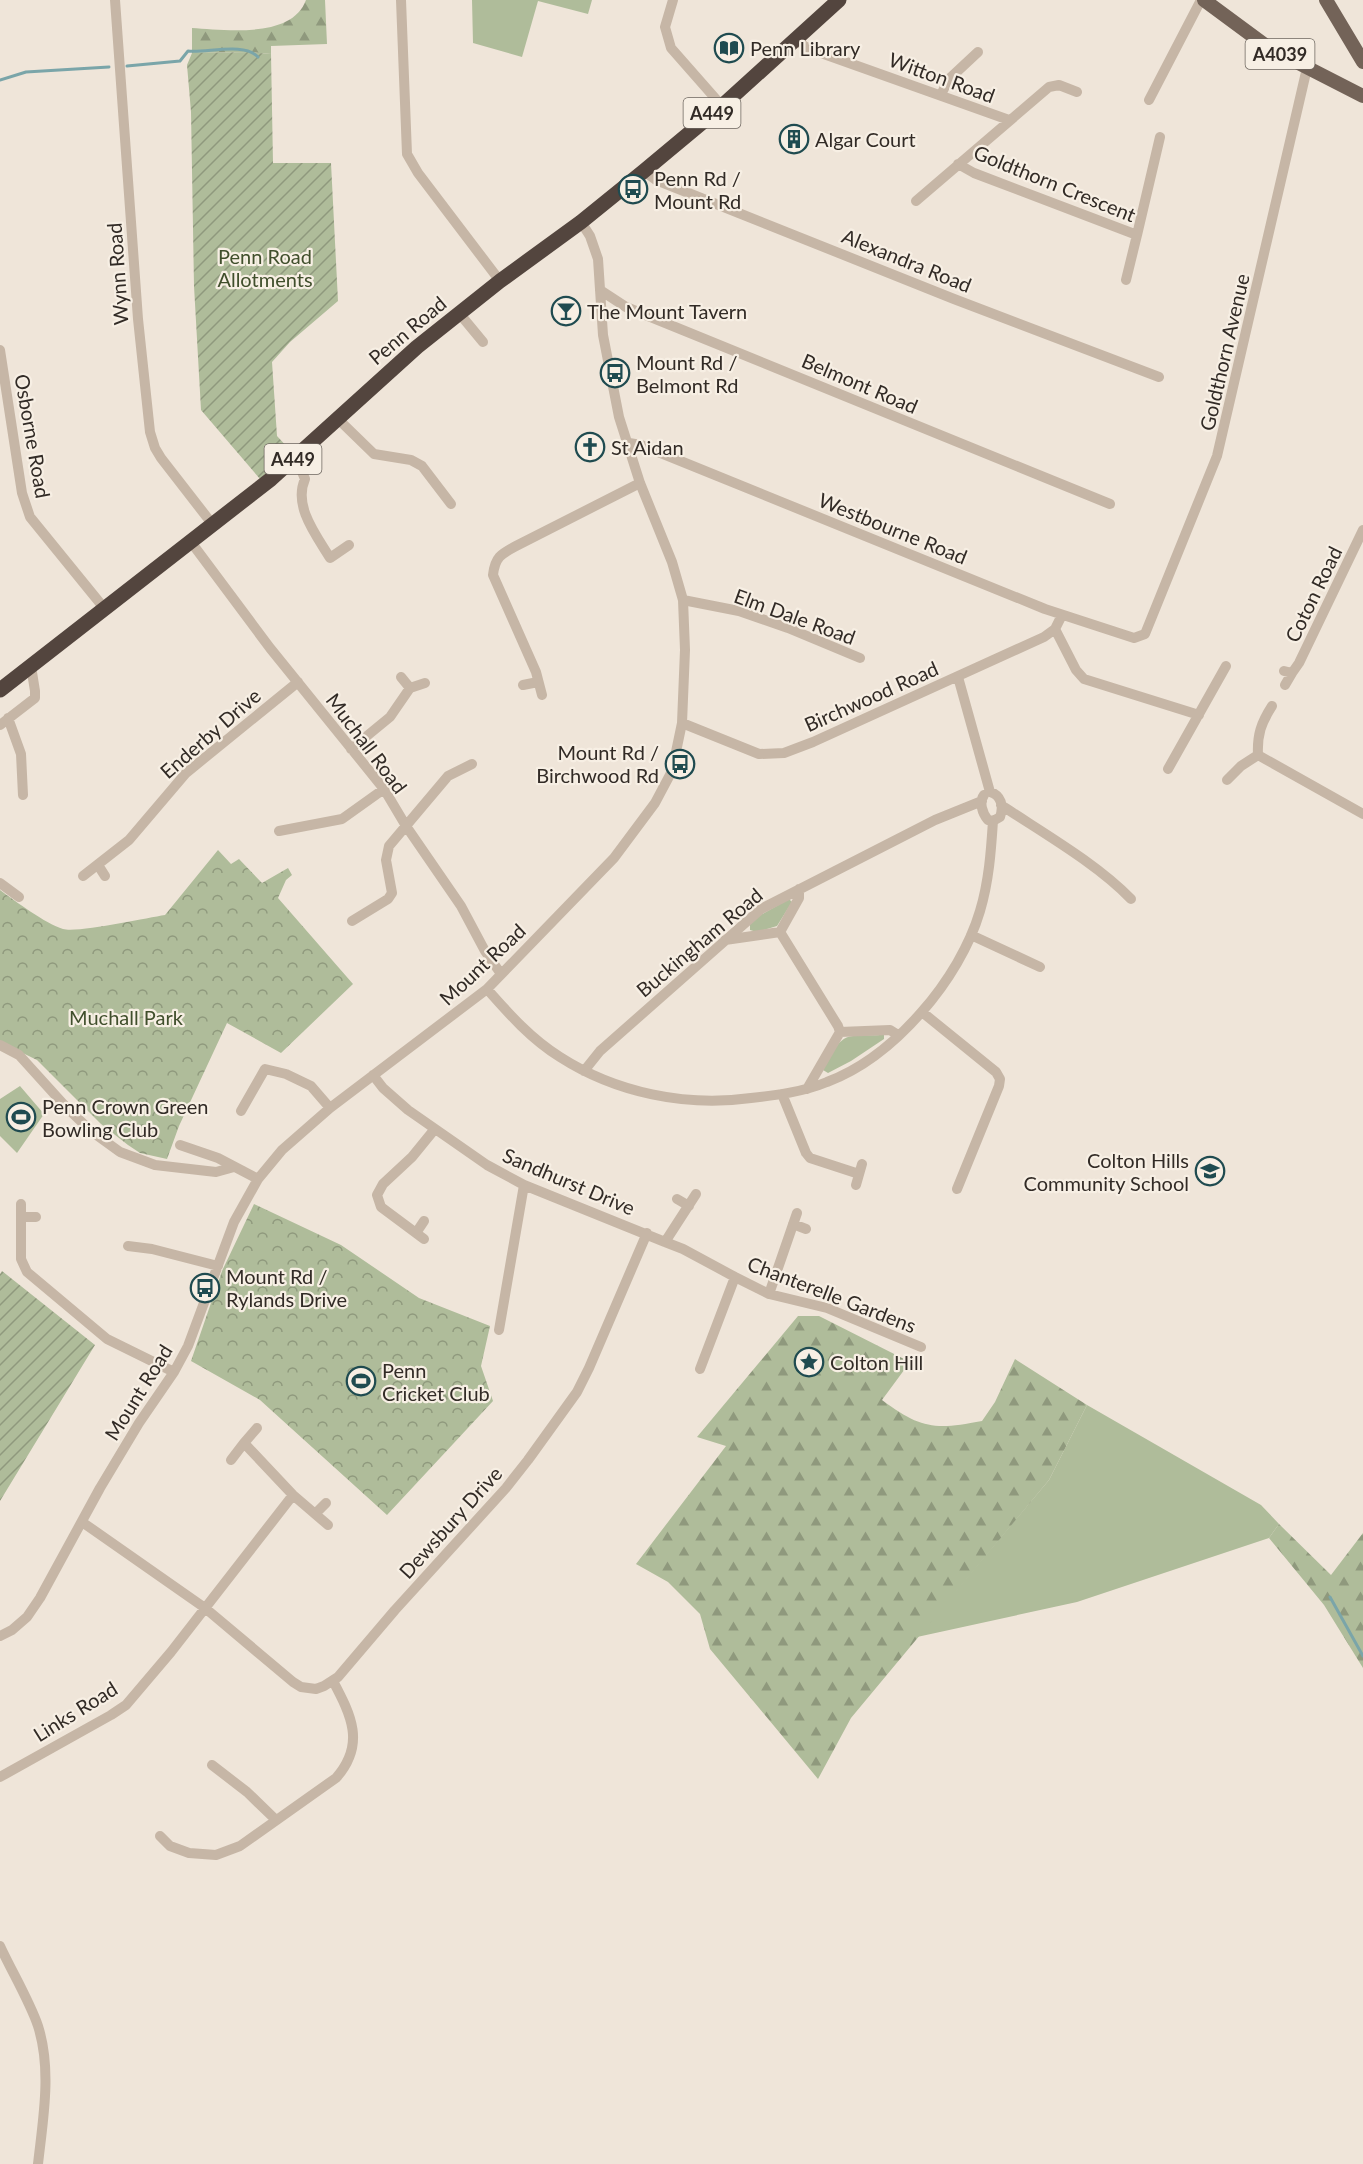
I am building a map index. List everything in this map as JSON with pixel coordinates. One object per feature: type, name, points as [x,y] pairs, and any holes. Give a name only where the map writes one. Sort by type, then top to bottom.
[{"type":"highway","name":"Penn Road","points":[[0,690],[271,479],[417,347],[644,171],[722,106],[839,0]]},
{"type":"main road","name":"A4039","points":[[1202,0],[1255,39],[1363,96]]},
{"type":"main road","points":[[1326,0],[1363,62]]},
{"type":"street","name":"Wynn Road","points":[[115,0],[138,319],[150,432],[161,458],[213,525]]},
{"type":"street","points":[[401,0],[406,153],[418,173],[500,281]]},
{"type":"street","points":[[672,0],[665,27],[671,48],[722,106]]},
{"type":"street","points":[[1149,100],[1202,0]]},
{"type":"street","name":"Witton Road","points":[[796,40],[806,47],[1010,120]]},
{"type":"street","points":[[941,95],[948,81],[978,52]]},
{"type":"street","name":"Goldthorn Avenue","points":[[1145,634],[1217,456],[1307,68]]},
{"type":"street","points":[[916,201],[1054,85],[1077,92]]},
{"type":"street","name":"Goldthorn Crescent","points":[[1126,280],[1160,136]]},
{"type":"street","name":"Goldthorn Crescent","points":[[958,164],[974,173],[1137,235]]},
{"type":"street","name":"Alexandra Road","points":[[644,171],[651,178],[700,198],[954,299],[1159,377]]},
{"type":"street","name":"Mount Road","points":[[0,1636],[12,1630],[27,1617],[40,1598],[139,1423],[174,1372],[188,1346],[234,1222],[258,1179],[282,1150],[330,1108],[487,989],[614,858],[642,822],[666,785],[672,771],[682,723],[685,650],[683,600],[672,562],[640,483],[619,417],[603,335],[596,249],[581,222]]},
{"type":"street","name":"Belmont Road","points":[[600,290],[626,307],[1110,504]]},
{"type":"street","points":[[459,313],[483,342]]},
{"type":"street","name":"Osborne Road","points":[[0,350],[21,493],[30,517],[104,609]]},
{"type":"street","points":[[338,419],[374,454],[411,460],[422,466],[451,504]]},
{"type":"street","name":"Westbourne Road","points":[[629,443],[641,445],[1062,615],[1134,638],[1145,634]]},
{"type":"street","points":[[296,457],[305,479],[300,490],[302,502],[315,533],[330,558],[349,545]]},
{"type":"street","points":[[542,695],[536,672],[493,575],[494,563],[502,553],[640,483]]},
{"type":"street","name":"Coton Road","points":[[1285,685],[1288,672],[1299,663],[1363,530]]},
{"type":"street","name":"Muchall Road","points":[[191,542],[298,682],[384,789],[406,826],[461,906],[485,951],[501,974]]},
{"type":"street","name":"Elm Dale Road","points":[[683,600],[739,611],[788,628],[860,658]]},
{"type":"street","points":[[1062,615],[1055,629],[1076,670],[1084,679],[1199,715]]},
{"type":"street","name":"Birchwood Road","points":[[682,723],[759,754],[784,753],[958,677],[1044,637],[1055,629]]},
{"type":"street","points":[[23,795],[21,754],[4,721],[34,698],[31,666]]},
{"type":"street","points":[[1168,769],[1226,666]]},
{"type":"street","points":[[401,677],[410,688]]},
{"type":"street","points":[[958,677],[986,797],[984,816],[987,820],[993,821],[1000,816],[1000,798],[996,794],[986,797]]},
{"type":"street","name":"Enderby Drive","points":[[83,876],[129,840],[186,773],[298,682]]},
{"type":"street","points":[[523,685],[538,682]]},
{"type":"street","points":[[351,749],[390,717],[410,688],[425,683]]},
{"type":"street","points":[[1258,755],[1258,733],[1272,706]]},
{"type":"street","points":[[1227,780],[1258,755]]},
{"type":"street","points":[[1258,755],[1363,814]]},
{"type":"street","points":[[352,921],[388,899],[392,894],[386,861],[389,846],[448,776],[472,764]]},
{"type":"street","points":[[279,831],[342,819],[384,789]]},
{"type":"street","name":"Buckingham Road","points":[[584,1071],[600,1051],[761,909],[935,820],[986,797]]},
{"type":"street","points":[[1001,805],[1116,884],[1131,899]]},
{"type":"street","points":[[487,989],[527,1032],[559,1056],[584,1071],[613,1083],[686,1100],[733,1100],[807,1089],[856,1068],[898,1035],[922,1012],[952,970],[980,911],[990,865],[993,821]]},
{"type":"street","points":[[98,865],[105,876]]},
{"type":"street","points":[[0,883],[19,897]]},
{"type":"street","points":[[780,932],[799,898],[799,889]]},
{"type":"street","points":[[726,940],[780,932]]},
{"type":"street","points":[[780,932],[840,1032],[807,1089]]},
{"type":"street","points":[[971,934],[1040,968]]},
{"type":"street","points":[[922,1012],[996,1072],[1000,1079],[957,1189]]},
{"type":"street","points":[[840,1032],[890,1030],[898,1035]]},
{"type":"street","points":[[0,1045],[19,1055],[72,1113],[91,1131],[120,1152],[155,1165],[216,1172],[234,1167]]},
{"type":"street","points":[[241,1111],[265,1069],[286,1074],[311,1086],[330,1108]]},
{"type":"street","name":"Sandhurst Drive","points":[[373,1075],[395,1099],[434,1130],[487,1165],[524,1185],[665,1242]]},
{"type":"street","points":[[782,1094],[810,1158],[860,1169],[855,1185]]},
{"type":"street","points":[[424,1221],[420,1236],[381,1207],[377,1195],[383,1184],[412,1157],[434,1130]]},
{"type":"street","points":[[180,1145],[204,1153],[258,1179]]},
{"type":"street","points":[[198,1170],[204,1153]]},
{"type":"street","points":[[499,1330],[524,1185]]},
{"type":"street","points":[[665,1242],[696,1194]]},
{"type":"street","points":[[677,1199],[689,1206]]},
{"type":"street","points":[[21,1204],[21,1259],[27,1272],[107,1339],[174,1372]]},
{"type":"street","points":[[21,1217],[36,1217]]},
{"type":"street","points":[[769,1294],[795,1219],[806,1229]]},
{"type":"street","name":"Dewsbury Drive","points":[[333,1681],[506,1488],[562,1413],[589,1368],[647,1233]]},
{"type":"street","name":"Chanterelle Gardens","points":[[665,1242],[769,1294],[827,1308],[921,1347]]},
{"type":"street","points":[[128,1246],[152,1249],[218,1266]]},
{"type":"street","points":[[700,1369],[735,1277]]},
{"type":"street","points":[[231,1460],[257,1428]]},
{"type":"street","points":[[244,1443],[293,1495],[328,1525]]},
{"type":"street","name":"Links Road","points":[[0,1777],[126,1705],[171,1652],[293,1495]]},
{"type":"street","points":[[315,1514],[326,1503]]},
{"type":"street","points":[[82,1522],[205,1608],[301,1687],[316,1689],[333,1681],[351,1719],[353,1730],[350,1757],[344,1769],[336,1778],[240,1846],[216,1855],[189,1853],[170,1846],[160,1836]]},
{"type":"street","points":[[212,1765],[247,1792],[276,1820]]},
{"type":"street","points":[[0,1947],[38,2026],[43,2054],[46,2080],[38,2164]]},
{"type":"green space","points":[[306,0],[325,0],[327,44],[271,46],[271,54],[192,53],[192,28],[239,30],[272,27],[287,21],[298,12]]},
{"type":"green space","points":[[472,0],[592,0],[588,14],[538,1],[522,57],[473,43]]},
{"type":"green space","name":"Penn Road Allotments","points":[[192,53],[271,54],[273,163],[331,163],[338,301],[290,342],[272,362],[277,436],[290,450],[260,479],[201,410],[194,286],[191,112],[187,65]]},
{"type":"green space","name":"Muchall Park","points":[[218,850],[231,864],[239,859],[262,883],[288,868],[292,875],[286,880],[278,898],[353,984],[281,1053],[227,1023],[179,1126],[167,1159],[140,1153],[128,1145],[101,1124],[37,1060],[0,1042],[0,890],[22,906],[63,929],[83,929],[128,922],[165,915]]},
{"type":"green space","points":[[789,899],[792,902],[777,926],[757,932],[750,930],[750,924],[757,917]]},
{"type":"green space","points":[[859,1035],[884,1035],[884,1039],[851,1061],[828,1073],[823,1070],[835,1048],[845,1038]]},
{"type":"green space","name":"Penn Crown Green Bowling Club","points":[[20,1086],[44,1114],[17,1153],[0,1136],[0,1099]]},
{"type":"green space","points":[[254,1204],[341,1245],[419,1298],[490,1326],[481,1366],[493,1401],[387,1515],[260,1400],[191,1361],[222,1271]]},
{"type":"green space","points":[[2,1271],[95,1345],[0,1501],[0,1274]]},
{"type":"green space","points":[[798,1316],[819,1316],[910,1362],[882,1400],[918,1422],[952,1426],[982,1421],[995,1402],[1015,1359],[1087,1405],[1049,1480],[851,1718],[818,1779],[710,1649],[700,1614],[668,1582],[636,1564],[726,1446],[697,1437]]},
{"type":"green space","points":[[1087,1405],[1261,1505],[1279,1524],[1269,1538],[1077,1602],[917,1637],[1049,1480]]},
{"type":"green space","points":[[1279,1524],[1331,1575],[1363,1533],[1363,1668],[1324,1605],[1269,1538]]},
{"type":"waterway","points":[[127,66],[180,61],[188,51],[235,49],[244,50],[258,57]]},
{"type":"waterway","points":[[0,80],[26,72],[109,67]]},
{"type":"waterway","points":[[1330,1597],[1363,1656]]},
{"type":"place","name":"Penn Library","points":[[729,48]]},
{"type":"place","name":"Algar Court","points":[[794,139]]},
{"type":"place","name":"Penn Rd / Mount Rd","points":[[633,189]]},
{"type":"place","name":"The Mount Tavern","points":[[566,311]]},
{"type":"place","name":"Mount Rd / Belmont Rd","points":[[615,373]]},
{"type":"place","name":"St Aidan","points":[[590,447]]},
{"type":"place","name":"Mount Rd / Birchwood Rd","points":[[680,764]]},
{"type":"place","name":"Penn Crown Green Bowling Club","points":[[21,1117]]},
{"type":"place","name":"Colton Hills Community School","points":[[1210,1171]]},
{"type":"place","name":"Mount Rd / Rylands Drive","points":[[205,1288]]},
{"type":"place","name":"Colton Hill","points":[[809,1362]]},
{"type":"place","name":"Penn Cricket Club","points":[[361,1381]]}]
